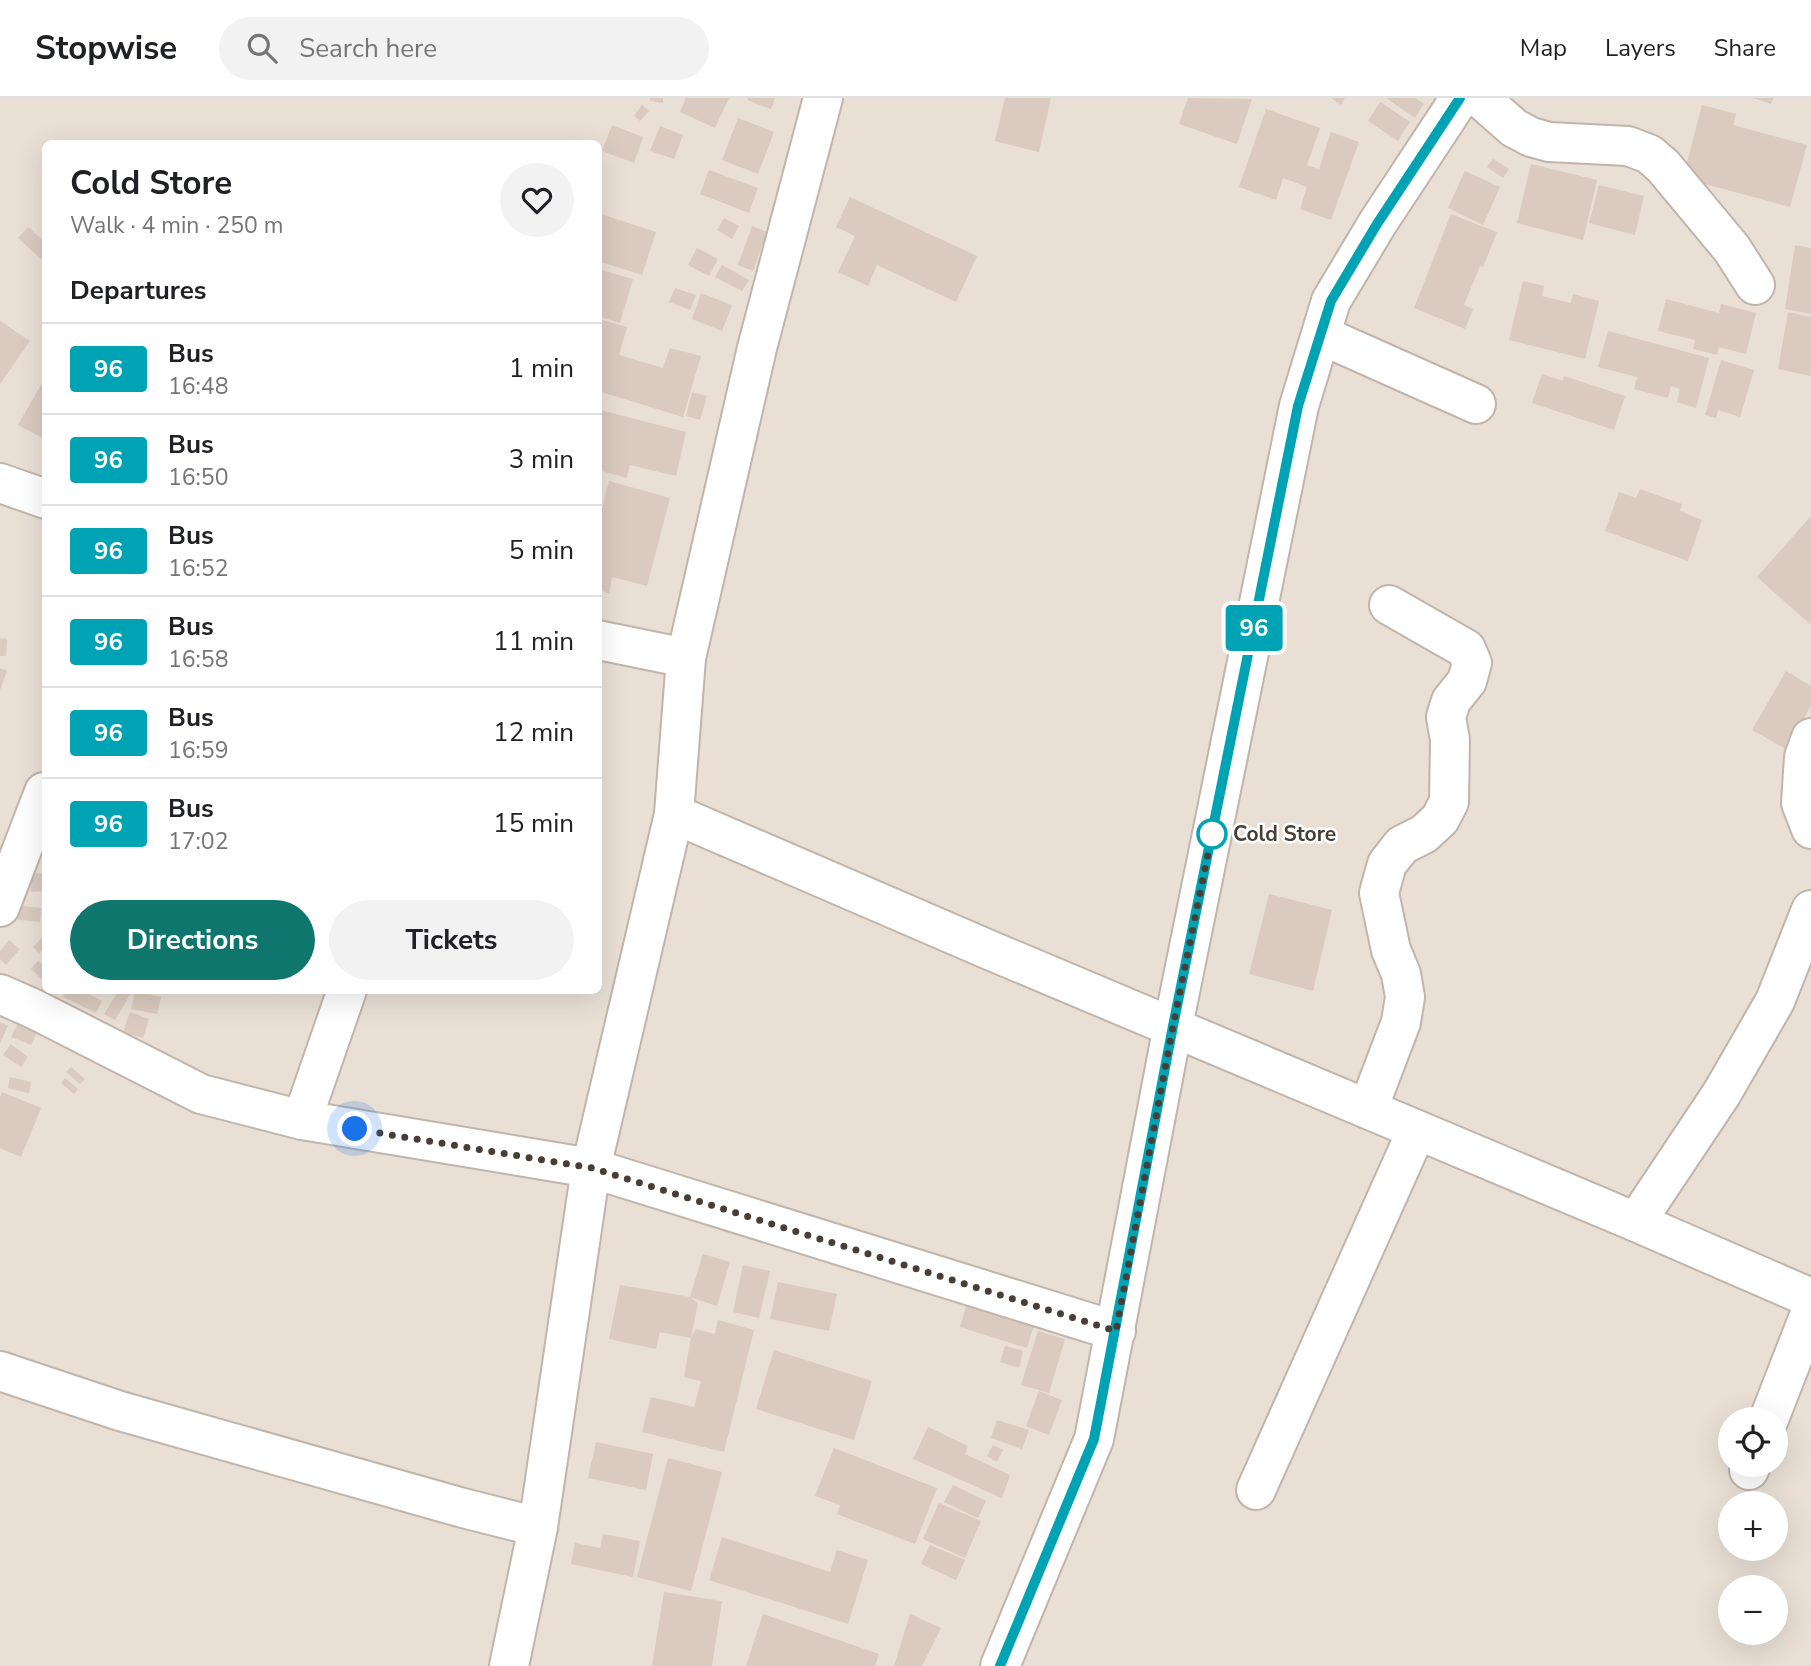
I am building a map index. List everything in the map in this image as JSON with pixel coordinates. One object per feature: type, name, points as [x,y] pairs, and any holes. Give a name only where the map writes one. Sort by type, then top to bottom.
[{"type":"street","points":[[509,1666],[538,1527],[592,1168],[674,814],[686,658],[757,348],[823,98]]},
{"type":"street","points":[[1000,1666],[1094,1439],[1173,1026],[1298,406],[1331,301],[1377,224],[1460,98]]},
{"type":"street","points":[[1480,98],[1514,128],[1531,137],[1549,142],[1628,146],[1649,154],[1663,166],[1732,249],[1755,285]]},
{"type":"street","points":[[1321,335],[1476,404]]},
{"type":"street","points":[[0,483],[42,498]]},
{"type":"street","points":[[1368,1109],[1401,1022],[1405,997],[1401,974],[1391,950],[1379,892],[1387,864],[1402,845],[1424,834],[1440,819],[1449,802],[1450,740],[1446,717],[1451,701],[1467,681],[1472,663],[1466,649],[1389,605]]},
{"type":"street","points":[[602,641],[686,658]]},
{"type":"street","points":[[1811,738],[1804,757],[1801,803],[1811,829]]},
{"type":"street","points":[[0,907],[42,797]]},
{"type":"street","points":[[674,814],[1811,1298]]},
{"type":"street","points":[[1636,1222],[1722,1093],[1775,1001],[1811,910]]},
{"type":"street","points":[[0,994],[201,1094],[302,1120],[592,1168],[1116,1331]]},
{"type":"street","points":[[302,1120],[346,994]]},
{"type":"street","points":[[1256,1490],[1417,1130]]},
{"type":"street","points":[[1774,1407],[1811,1311]]},
{"type":"street","points":[[0,1371],[120,1411],[538,1527]]},
{"type":"shaded area","points":[[0,98],[1811,98],[1811,1666],[0,1666]]},
{"type":"building","points":[[650,98],[663,98],[663,103],[650,101]]},
{"type":"building","points":[[686,98],[729,98],[715,128],[680,112]]},
{"type":"building","points":[[775,98],[771,109],[747,100]]},
{"type":"building","points":[[1005,98],[1051,98],[1039,152],[995,141]]},
{"type":"building","points":[[1188,98],[1252,99],[1237,144],[1179,124]]},
{"type":"building","points":[[1331,98],[1345,98],[1341,105]]},
{"type":"building","points":[[1386,98],[1415,98],[1424,104],[1415,118]]},
{"type":"building","points":[[1753,98],[1773,98],[1771,104]]},
{"type":"building","points":[[1380,102],[1410,122],[1398,141],[1368,121]]},
{"type":"building","points":[[642,105],[649,111],[640,121],[634,116]]},
{"type":"building","points":[[1702,105],[1736,114],[1733,125],[1807,145],[1790,207],[1683,178]]},
{"type":"building","points":[[1266,109],[1320,128],[1307,165],[1319,169],[1331,132],[1359,142],[1331,220],[1300,209],[1307,187],[1283,178],[1276,200],[1239,187]]},
{"type":"building","points":[[738,118],[774,132],[758,174],[722,160]]},
{"type":"building","points":[[612,125],[643,137],[634,163],[602,151]]},
{"type":"building","points":[[660,126],[683,135],[674,159],[650,151]]},
{"type":"building","points":[[1493,159],[1509,169],[1503,178],[1487,167]]},
{"type":"building","points":[[1531,164],[1597,180],[1583,240],[1517,223]]},
{"type":"building","points":[[709,170],[758,188],[749,213],[700,194]]},
{"type":"building","points":[[1465,171],[1500,187],[1483,225],[1448,208]]},
{"type":"building","points":[[1599,185],[1644,196],[1635,235],[1589,223]]},
{"type":"building","points":[[850,197],[977,256],[956,302],[877,265],[868,286],[838,272],[855,236],[836,227]]},
{"type":"building","points":[[602,214],[656,232],[642,275],[602,262]]},
{"type":"building","points":[[1451,214],[1497,232],[1464,305],[1473,309],[1465,329],[1414,308]]},
{"type":"building","points":[[724,218],[739,226],[732,239],[717,230]]},
{"type":"building","points":[[752,226],[767,232],[753,271],[738,265]]},
{"type":"building","points":[[28,227],[42,239],[42,258],[41,259],[18,238]]},
{"type":"building","points":[[1795,245],[1811,248],[1811,314],[1785,309]]},
{"type":"building","points":[[697,248],[718,259],[709,276],[688,265]]},
{"type":"building","points":[[722,265],[749,280],[742,291],[715,277]]},
{"type":"building","points":[[602,270],[633,279],[620,323],[602,317]]},
{"type":"building","points":[[1523,281],[1544,286],[1542,296],[1571,303],[1573,294],[1599,301],[1585,359],[1509,340]]},
{"type":"building","points":[[675,288],[696,295],[690,310],[669,302]]},
{"type":"building","points":[[701,293],[732,305],[722,331],[692,319]]},
{"type":"building","points":[[1666,299],[1719,313],[1721,304],[1756,313],[1746,354],[1719,347],[1717,355],[1693,349],[1695,340],[1658,331]]},
{"type":"building","points":[[1788,312],[1811,317],[1811,376],[1778,369]]},
{"type":"building","points":[[602,320],[627,327],[619,355],[663,368],[670,348],[701,356],[683,417],[602,392]]},
{"type":"building","points":[[0,321],[30,341],[0,384]]},
{"type":"building","points":[[1608,331],[1709,358],[1696,408],[1677,402],[1680,389],[1671,386],[1668,398],[1634,389],[1637,377],[1598,367]]},
{"type":"building","points":[[1721,360],[1754,370],[1740,417],[1718,410],[1716,418],[1705,415]]},
{"type":"building","points":[[1542,374],[1563,381],[1564,376],[1625,396],[1614,430],[1532,403]]},
{"type":"building","points":[[42,383],[42,438],[18,425]]},
{"type":"building","points":[[692,392],[707,396],[700,420],[686,416]]},
{"type":"building","points":[[602,411],[686,432],[676,476],[630,465],[627,478],[602,471]]},
{"type":"building","points":[[609,481],[670,498],[647,586],[612,577],[609,593],[602,591],[602,508]]},
{"type":"building","points":[[1640,489],[1682,504],[1680,511],[1702,520],[1688,561],[1605,531],[1619,492],[1636,498]]},
{"type":"building","points":[[1811,516],[1811,625],[1757,577]]},
{"type":"building","points":[[0,638],[7,639],[6,656],[0,656]]},
{"type":"building","points":[[0,668],[7,671],[0,690]]},
{"type":"building","points":[[1786,671],[1811,686],[1811,706],[1786,749],[1752,730]]},
{"type":"building","points":[[42,873],[42,891],[31,892],[30,874]]},
{"type":"building","points":[[1269,894],[1332,910],[1313,991],[1249,974]]},
{"type":"building","points":[[2,904],[41,908],[40,922],[1,918]]},
{"type":"building","points":[[42,938],[42,950],[39,953],[33,947]]},
{"type":"building","points":[[9,940],[20,949],[6,965],[0,959],[0,951]]},
{"type":"building","points":[[38,961],[42,964],[42,979],[31,969]]},
{"type":"building","points":[[64,994],[89,994],[102,1001],[96,1013],[63,997]]},
{"type":"building","points":[[116,994],[130,994],[115,1020],[104,1014]]},
{"type":"building","points":[[134,994],[161,997],[157,1014],[131,1009]]},
{"type":"building","points":[[130,1012],[149,1019],[143,1038],[123,1032]]},
{"type":"building","points":[[22,1015],[41,1024],[31,1045],[11,1037]]},
{"type":"building","points":[[0,1022],[8,1026],[0,1043]]},
{"type":"building","points":[[11,1044],[28,1057],[21,1067],[3,1055]]},
{"type":"building","points":[[71,1067],[85,1079],[80,1084],[66,1072]]},
{"type":"building","points":[[10,1077],[31,1082],[29,1093],[8,1088]]},
{"type":"building","points":[[65,1078],[78,1089],[74,1094],[61,1083]]},
{"type":"building","points":[[2,1092],[41,1108],[21,1157],[0,1148]]},
{"type":"building","points":[[703,1254],[730,1262],[717,1306],[690,1297]]},
{"type":"building","points":[[743,1265],[770,1271],[759,1318],[733,1312]]},
{"type":"building","points":[[778,1282],[837,1294],[829,1331],[770,1319]]},
{"type":"building","points":[[620,1285],[690,1297],[698,1303],[691,1338],[660,1332],[656,1349],[609,1339]]},
{"type":"building","points":[[969,1297],[1036,1318],[1027,1348],[960,1327]]},
{"type":"building","points":[[718,1320],[754,1330],[724,1452],[642,1432],[651,1397],[694,1407],[701,1381],[684,1377],[691,1338],[696,1329],[715,1334]]},
{"type":"building","points":[[1038,1331],[1065,1339],[1049,1393],[1021,1385]]},
{"type":"building","points":[[1005,1346],[1023,1351],[1019,1368],[1000,1362]]},
{"type":"building","points":[[774,1350],[872,1381],[854,1440],[756,1409]]},
{"type":"building","points":[[1039,1391],[1062,1400],[1049,1435],[1026,1426]]},
{"type":"building","points":[[997,1420],[1029,1430],[1022,1449],[991,1438]]},
{"type":"building","points":[[928,1427],[968,1446],[965,1454],[1010,1475],[1002,1498],[913,1459]]},
{"type":"building","points":[[596,1442],[653,1454],[646,1490],[588,1478]]},
{"type":"building","points":[[993,1445],[1003,1450],[997,1462],[987,1456]]},
{"type":"building","points":[[834,1448],[937,1488],[915,1544],[837,1514],[840,1505],[815,1496]]},
{"type":"building","points":[[668,1458],[722,1472],[691,1591],[637,1577]]},
{"type":"building","points":[[953,1485],[986,1501],[978,1518],[944,1502]]},
{"type":"building","points":[[939,1503],[981,1521],[965,1558],[923,1539]]},
{"type":"building","points":[[603,1534],[640,1541],[633,1577],[571,1564],[575,1543],[600,1548]]},
{"type":"building","points":[[722,1537],[830,1572],[837,1550],[868,1560],[848,1624],[709,1580]]},
{"type":"building","points":[[930,1545],[965,1560],[956,1580],[921,1564]]},
{"type":"building","points":[[664,1592],[722,1601],[712,1666],[652,1666]]},
{"type":"building","points":[[763,1614],[879,1654],[875,1666],[746,1666]]},
{"type":"building","points":[[910,1614],[941,1628],[922,1666],[894,1666]]},
{"type":"bus line","name":"96","points":[[1000,1666],[1094,1439],[1173,1026],[1298,406],[1331,301],[1377,224],[1460,98]]},
{"type":"place","name":"Cold Store","points":[[1212,834]]},
{"type":"route","points":[[355,1129],[592,1168],[1116,1331],[1212,834]]}]
